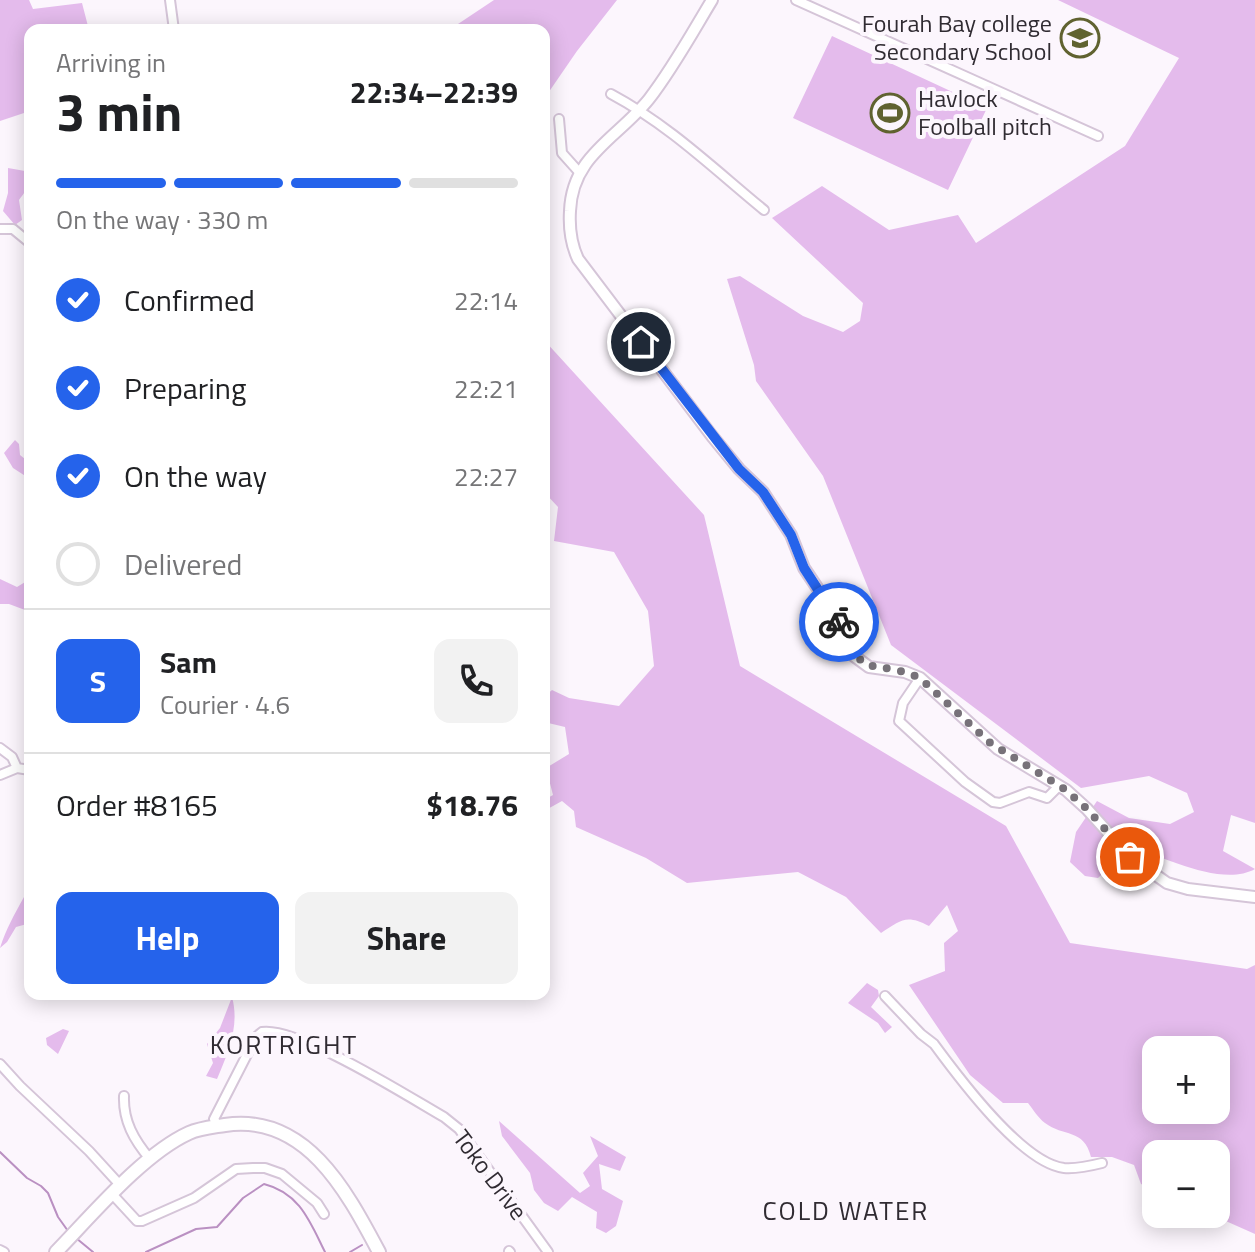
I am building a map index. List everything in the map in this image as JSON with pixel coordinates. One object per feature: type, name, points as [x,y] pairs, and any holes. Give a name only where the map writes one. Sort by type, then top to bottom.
[{"type":"main road","points":[[56,1252],[150,1159],[188,1133],[238,1123],[256,1125],[286,1135],[313,1153],[345,1190],[379,1252]]},
{"type":"street","points":[[170,0],[173,24]]},
{"type":"street","points":[[712,0],[640,109],[579,172],[572,191],[569,216],[573,248],[581,264],[719,444],[763,492],[791,535],[804,568],[836,616],[854,656],[869,667],[905,672],[920,678],[989,742],[1059,786],[1087,809],[1130,857],[1167,883],[1188,889],[1255,897]]},
{"type":"street","points":[[796,0],[1098,136]]},
{"type":"street","points":[[611,94],[640,109],[719,170],[764,210]]},
{"type":"street","points":[[559,119],[562,153],[579,172]]},
{"type":"street","points":[[0,229],[13,229],[24,238]]},
{"type":"street","points":[[920,678],[903,703],[899,721],[965,782],[993,802],[1000,803],[1029,792],[1047,798],[1059,786]]},
{"type":"street","points":[[0,748],[12,757],[17,768]]},
{"type":"street","points":[[0,775],[17,768],[24,769]]},
{"type":"street","points":[[885,996],[934,1044],[1007,1133],[1034,1157],[1063,1168],[1102,1163]]},
{"type":"street","name":"Toko Drive","points":[[218,1126],[214,1119],[256,1037],[262,1032],[274,1032],[330,1052],[444,1117],[459,1129],[548,1252]]},
{"type":"street","points":[[0,1064],[89,1151],[117,1190],[132,1218],[137,1221],[194,1198],[236,1169],[265,1168],[282,1174],[317,1203],[324,1214]]},
{"type":"street","points":[[124,1096],[125,1115],[134,1139],[150,1159]]},
{"type":"shaded area","points":[[0,0],[29,0],[33,9],[82,3],[87,24],[24,24],[24,113],[0,121]]},
{"type":"shaded area","points":[[494,0],[617,0],[550,90],[550,24],[458,24]]},
{"type":"shaded area","points":[[1058,0],[1255,0],[1255,823],[1231,815],[1223,851],[1255,869],[1242,874],[1227,875],[1194,869],[1132,846],[1098,878],[1085,876],[1070,862],[1076,832],[1097,801],[1129,818],[1170,824],[1194,812],[1187,793],[1149,776],[1081,788],[891,645],[823,476],[756,381],[754,365],[727,279],[740,276],[803,316],[843,332],[860,321],[863,303],[772,218],[822,186],[889,230],[958,215],[976,243],[1125,146],[1179,58]]},
{"type":"shaded area","name":"Havlock Foolball pitch","points":[[832,36],[987,108],[948,190],[793,118]]},
{"type":"shaded area","points":[[8,168],[24,171],[24,192],[19,200],[22,220],[15,225],[3,211],[8,193]]},
{"type":"shaded area","points":[[550,347],[704,515],[740,666],[1006,826],[1070,943],[1247,969],[1255,965],[1255,1234],[1230,1223],[1230,1140],[1142,1140],[1142,1184],[1134,1165],[1112,1157],[1091,1157],[1083,1141],[1045,1123],[1028,1103],[1003,1103],[970,1075],[909,985],[945,971],[944,943],[958,931],[947,905],[929,926],[915,920],[904,920],[881,933],[846,897],[798,872],[687,883],[646,858],[576,827],[574,811],[562,801],[550,808],[550,797],[553,795],[550,766],[569,754],[565,727],[550,723],[550,692],[619,706],[654,666],[648,611],[614,552],[554,541],[558,507],[550,498]]},
{"type":"shaded area","points":[[15,440],[19,444],[20,455],[24,458],[24,475],[13,468],[4,453]]},
{"type":"shaded area","points":[[0,579],[17,587],[24,583],[24,610],[0,604]]},
{"type":"shaded area","points":[[24,897],[24,925],[16,927],[0,948]]},
{"type":"shaded area","points":[[867,983],[878,990],[879,996],[871,1007],[892,1027],[885,1033],[878,1023],[848,1003]]},
{"type":"shaded area","points":[[233,1000],[234,1029],[217,1079],[206,1076],[213,1063],[207,1044],[220,1028]]},
{"type":"shaded area","points":[[63,1029],[69,1031],[58,1054],[47,1045],[46,1038]]},
{"type":"shaded area","points":[[499,1121],[580,1193],[590,1186],[583,1173],[598,1156],[590,1136],[626,1157],[620,1171],[599,1164],[602,1189],[623,1201],[616,1226],[606,1233],[596,1228],[597,1212],[572,1197],[558,1211],[544,1203],[534,1190],[530,1173],[502,1136]]},
{"type":"waterway","points":[[0,1152],[48,1193],[68,1231]]},
{"type":"waterway","points":[[146,1252],[196,1229],[217,1227],[243,1198],[264,1184],[287,1194],[295,1202],[309,1220],[325,1252]]},
{"type":"waterway","points":[[76,1238],[93,1252]]},
{"type":"waterway","points":[[350,1252],[362,1245]]},
{"type":"way so far","points":[[839,622],[854,656],[860,661],[869,667],[905,672],[920,678],[998,749],[1066,790],[1130,857]]},
{"type":"place","name":"Fourah Bay college Secondary School","points":[[1080,38]]},
{"type":"place","name":"Havlock Foolball pitch","points":[[890,113]]},
{"type":"district","name":"KORTRIGHT","points":[[284,1045]]},
{"type":"district","name":"COLD WATER","points":[[846,1211]]},
{"type":"route","points":[[641,342],[739,469],[763,492],[791,535],[804,568],[839,622]]}]
